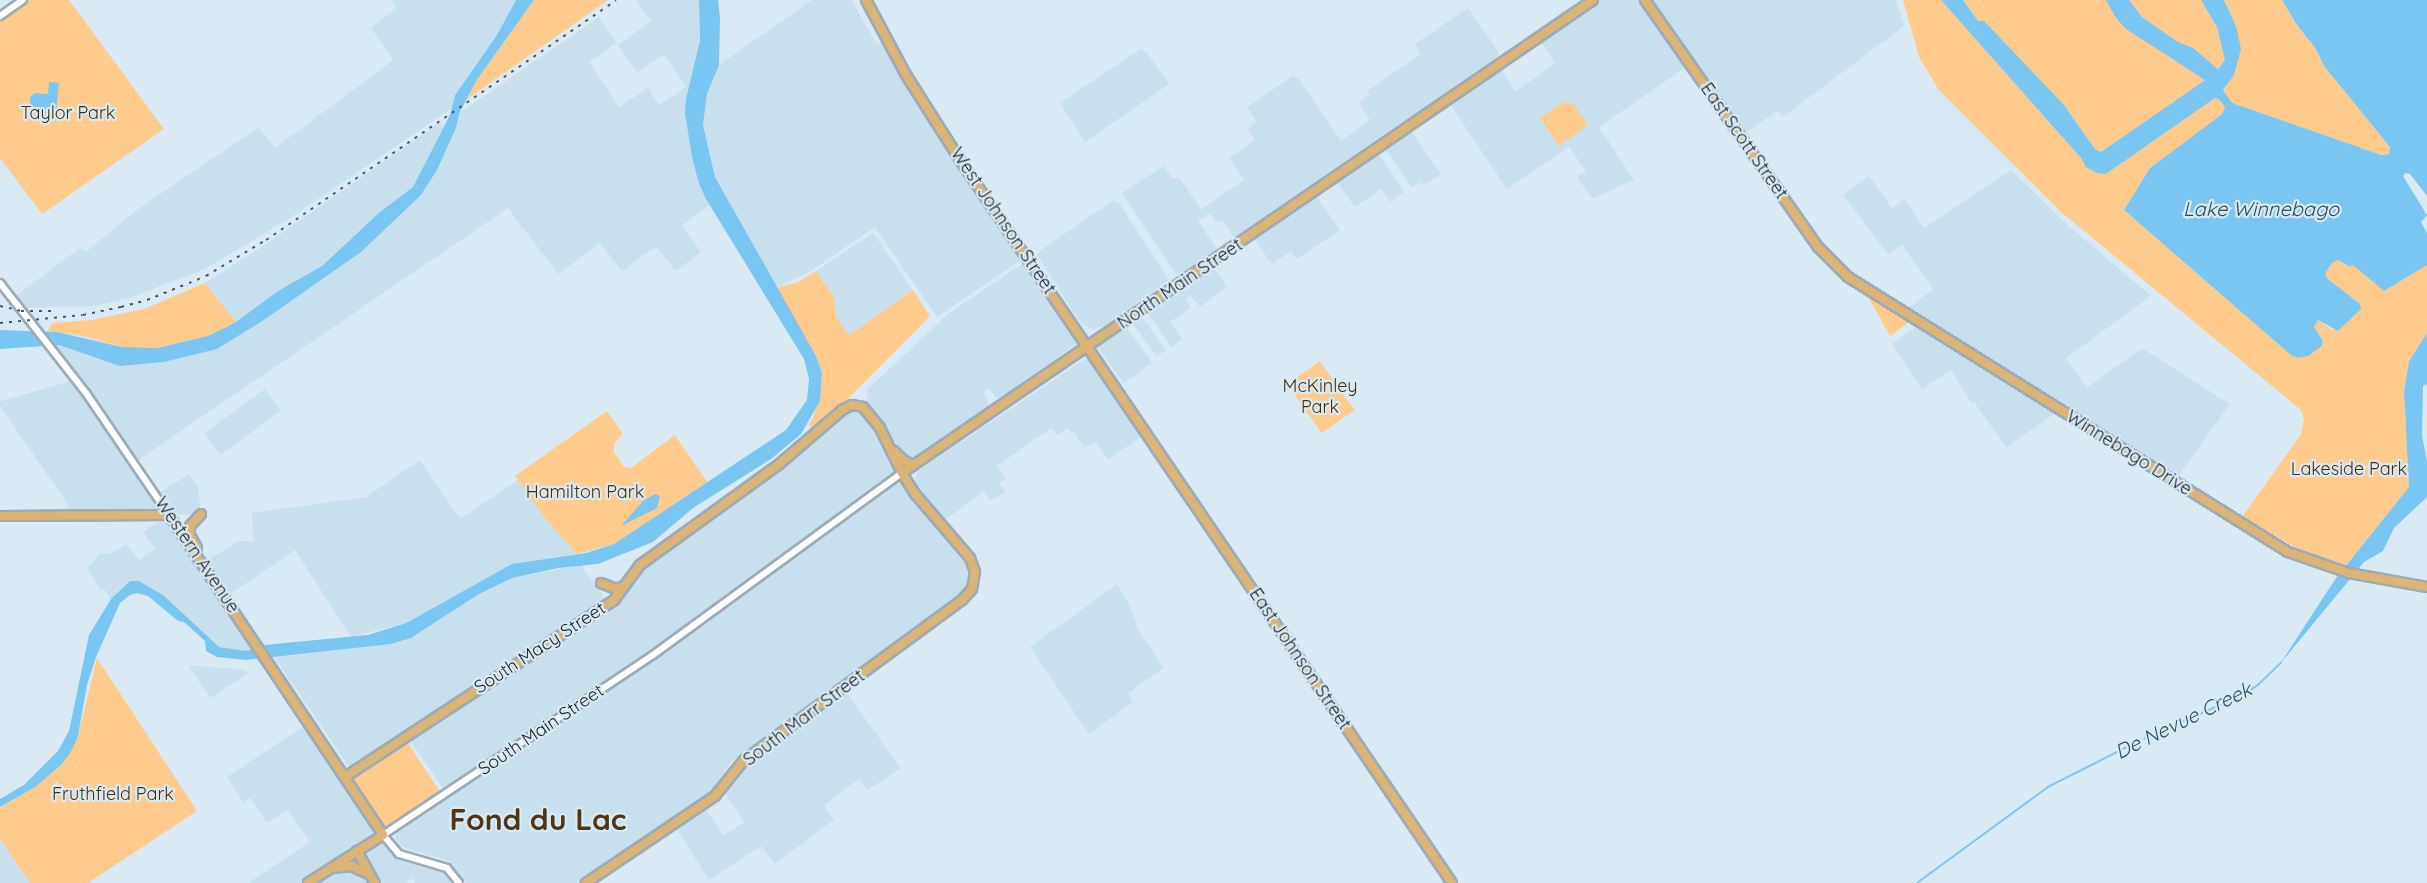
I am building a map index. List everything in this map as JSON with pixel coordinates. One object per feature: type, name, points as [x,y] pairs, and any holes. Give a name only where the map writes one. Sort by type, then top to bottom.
[{"type":"main road","name":"West Johnson Street","points":[[867,0],[883,34],[964,166],[1147,436]]},
{"type":"main road","name":"North Main Street","points":[[902,473],[1593,0]]},
{"type":"main road","name":"East Scott Street","points":[[1644,0],[1818,246],[1848,277]]},
{"type":"main road","name":"Winnebago Drive","points":[[1848,277],[2288,552],[2337,570],[2427,587]]},
{"type":"main road","name":"South Macy Street","points":[[345,777],[614,600],[640,565],[777,466],[842,410],[855,404],[868,410],[888,443]]},
{"type":"main road","name":"East Johnson Street","points":[[1147,436],[1360,744],[1452,883]]},
{"type":"main road","points":[[888,443],[899,457],[915,464],[910,477],[912,489]]},
{"type":"main road","points":[[888,443],[912,489]]},
{"type":"main road","name":"South Marr Street","points":[[586,883],[715,796],[744,760],[966,596],[975,581],[970,558],[912,489]]},
{"type":"main road","points":[[201,514],[192,522],[190,529],[205,566]]},
{"type":"main road","points":[[0,516],[169,515]]},
{"type":"main road","name":"Western Avenue","points":[[169,515],[258,644],[383,835]]},
{"type":"main road","points":[[601,584],[616,589],[625,586]]},
{"type":"main road","name":"South Main Street","points":[[309,883],[383,835]]},
{"type":"main road","points":[[357,851],[375,883]]},
{"type":"main road","points":[[328,870],[351,866],[369,874]]},
{"type":"street","points":[[0,16],[23,0]]},
{"type":"street","name":"Western Avenue","points":[[0,283],[32,327],[86,393],[169,515]]},
{"type":"street","name":"North Main Street","points":[[769,571],[902,473]]},
{"type":"street","name":"South Main Street","points":[[383,835],[619,678],[769,571]]},
{"type":"street","points":[[383,835],[399,854],[447,868],[459,883]]},
{"type":"shaded area","points":[[392,0],[516,0],[497,35],[455,94],[452,108],[293,216],[205,269],[129,298],[96,306],[18,308],[12,299],[81,247],[86,252],[138,209],[259,127],[275,148],[393,60],[371,28],[397,8]]},
{"type":"shaded area","points":[[636,0],[699,0],[700,41],[689,136],[699,184],[710,205],[682,225],[701,252],[676,271],[656,246],[622,271],[600,243],[558,274],[508,208],[134,463],[156,495],[189,474],[198,488],[201,514],[170,515],[203,563],[239,541],[253,541],[252,513],[366,497],[420,460],[460,519],[518,480],[546,520],[577,554],[512,564],[405,623],[351,637],[295,550],[226,597],[258,644],[246,651],[218,647],[163,595],[139,581],[130,581],[111,599],[104,589],[101,590],[87,569],[100,553],[109,554],[126,544],[139,560],[155,548],[143,532],[168,516],[61,515],[69,506],[0,406],[0,401],[75,380],[47,345],[217,349],[261,322],[360,252],[421,195],[437,170],[456,128],[458,114],[599,17],[616,43],[589,62],[619,107],[648,88],[659,105],[686,87],[664,54],[637,73],[618,45],[651,21]]},
{"type":"shaded area","points":[[812,0],[851,0],[877,44],[886,39],[906,75],[1027,256],[937,317],[875,227],[811,271],[776,288],[715,177],[703,125],[707,94],[719,65]]},
{"type":"shaded area","points":[[1593,0],[1896,0],[1904,26],[1783,117],[1777,111],[1741,136],[1689,65],[1599,127],[1634,180],[1592,199],[1577,177],[1586,171],[1569,147],[1507,189],[1448,101],[1498,66],[1516,91],[1555,63],[1538,38]]},
{"type":"shaded area","points":[[1468,8],[1498,51],[1497,57],[1234,237],[1222,220],[1217,223],[1210,213],[1198,221],[1217,249],[1180,275],[1176,274],[1122,193],[1164,166],[1173,179],[1178,176],[1201,209],[1244,180],[1229,158],[1255,140],[1247,129],[1257,122],[1247,107],[1293,76],[1299,79],[1341,141],[1370,120],[1359,102],[1369,95],[1367,91],[1421,54],[1415,44]]},
{"type":"shaded area","points":[[1141,49],[1146,52],[1169,84],[1085,142],[1060,103]]},
{"type":"shaded area","points":[[439,123],[444,128],[413,187],[380,212],[322,266],[278,291],[236,322],[205,283],[266,244]]},
{"type":"shaded area","points":[[1411,131],[1441,174],[1423,186],[1420,182],[1412,187],[1385,149]]},
{"type":"shaded area","points":[[1378,153],[1404,192],[1390,202],[1381,189],[1355,207],[1337,182]]},
{"type":"shaded area","points":[[2011,170],[2063,221],[2151,296],[2066,358],[2087,388],[2142,348],[2230,404],[2174,482],[2060,410],[2006,447],[1974,402],[1972,404],[1951,370],[1922,389],[1892,344],[1922,323],[1904,311],[1933,289],[1902,245],[1888,254],[1843,195],[1869,176],[1892,208],[1904,199],[1924,228]]},
{"type":"shaded area","points":[[1316,196],[1340,230],[1297,259],[1291,251],[1272,264],[1254,239]]},
{"type":"shaded area","points":[[1114,200],[1120,204],[1169,280],[1104,326],[1092,330],[1080,322],[1037,255]]},
{"type":"shaded area","points":[[873,233],[913,290],[849,335],[836,317],[834,297],[816,271]]},
{"type":"shaded area","points":[[1022,264],[1027,266],[1076,344],[1000,398],[996,398],[989,388],[984,391],[989,405],[912,458],[906,459],[867,400],[867,390],[948,314]]},
{"type":"shaded area","points":[[1213,267],[1227,287],[1200,307],[1190,295],[1185,299],[1191,308],[1170,322],[1182,339],[1171,347],[1147,312]]},
{"type":"shaded area","points":[[1141,316],[1166,350],[1157,356],[1132,322]]},
{"type":"shaded area","points":[[1126,327],[1152,363],[1124,383],[1098,348]]},
{"type":"shaded area","points":[[1085,359],[1090,361],[1140,432],[1140,437],[1108,460],[1095,441],[1084,448],[1074,431],[1071,433],[1068,428],[1057,435],[1051,428],[997,466],[1006,478],[999,483],[1005,492],[991,501],[983,491],[945,520],[918,486],[915,477],[918,471]]},
{"type":"shaded area","points":[[265,389],[281,411],[220,455],[204,433]]},
{"type":"shaded area","points":[[856,410],[868,417],[886,445],[897,471],[885,479],[891,488],[902,479],[968,562],[970,577],[963,591],[732,761],[709,794],[575,883],[466,883],[448,861],[405,848],[396,841],[395,833],[449,797],[412,743],[412,738],[620,600],[641,571],[772,475],[850,411]]},
{"type":"shaded area","points":[[581,565],[606,599],[349,767],[273,655],[391,644],[411,638],[479,594],[512,578]]},
{"type":"shaded area","points":[[1117,584],[1129,604],[1139,631],[1164,668],[1128,693],[1133,702],[1089,734],[1030,647]]},
{"type":"shaded area","points":[[188,665],[245,670],[249,673],[210,698]]},
{"type":"shaded area","points":[[845,691],[901,768],[868,790],[859,779],[824,805],[834,820],[775,864],[761,846],[709,880],[676,828],[705,809],[724,835],[744,822],[724,791],[736,773]]},
{"type":"shaded area","points":[[301,728],[309,732],[374,832],[300,883],[248,883],[310,842],[288,810],[267,823],[250,798],[243,802],[227,777]]},
{"type":"shaded area","points":[[0,839],[25,876],[30,883],[0,883]]},
{"type":"shaded area","points":[[381,843],[401,859],[443,872],[451,883],[415,883],[412,878],[405,883],[382,883],[364,854]]},
{"type":"shaded area","points":[[350,868],[363,874],[370,883],[320,883],[337,871]]},
{"type":"green space","name":"Taylor Park","points":[[23,0],[69,0],[164,129],[42,214],[0,158],[0,16]]},
{"type":"green space","points":[[534,0],[608,0],[466,100],[476,81]]},
{"type":"green space","name":"Lakeside Park","points":[[1903,0],[1941,0],[2085,162],[2106,174],[2215,98],[2219,99],[2225,107],[2222,114],[2150,168],[2124,210],[2291,355],[2323,341],[2314,327],[2318,320],[2332,330],[2360,304],[2328,279],[2325,274],[2332,263],[2338,260],[2349,267],[2353,264],[2384,291],[2427,265],[2427,333],[2409,361],[2404,392],[2409,487],[2346,565],[2302,551],[2242,517],[2301,434],[2304,420],[2301,410],[2061,212],[1938,89],[1919,57]]},
{"type":"green space","points":[[1963,0],[2106,0],[2116,18],[2170,58],[2205,77],[2205,80],[2101,152],[2095,149],[2064,105],[1984,22],[1979,22]]},
{"type":"green space","points":[[2129,0],[2201,0],[2217,27],[2225,60],[2222,65],[2218,69],[2193,48],[2178,42],[2142,17]]},
{"type":"green space","points":[[2224,0],[2282,0],[2297,25],[2316,49],[2324,66],[2390,147],[2389,154],[2376,154],[2232,103],[2223,90],[2226,87],[2236,26]]},
{"type":"green space","points":[[1562,103],[1573,103],[1588,125],[1559,146],[1540,118]]},
{"type":"green space","points":[[816,271],[834,297],[836,317],[849,335],[913,290],[930,316],[846,401],[813,430],[809,425],[814,415],[822,373],[816,356],[776,288],[798,282]]},
{"type":"green space","points":[[205,283],[236,322],[208,336],[157,348],[122,347],[83,336],[48,331],[52,323],[92,320],[144,309]]},
{"type":"green space","points":[[1867,295],[1907,319],[1909,322],[1890,336]]},
{"type":"green space","name":"McKinley Park","points":[[1320,361],[1354,410],[1322,433],[1287,384]]},
{"type":"green space","name":"Hamilton Park","points":[[607,411],[623,434],[614,444],[614,452],[624,467],[631,468],[675,435],[707,482],[614,544],[577,554],[546,520],[515,476]]},
{"type":"green space","name":"Fruthfield Park","points":[[97,658],[197,811],[88,883],[30,883],[0,839],[0,808],[35,786],[61,765],[71,750],[78,736]]},
{"type":"green space","points":[[404,738],[443,795],[384,835],[345,778]]},
{"type":"water","points":[[516,0],[534,0],[476,81],[459,114],[456,128],[437,170],[421,195],[361,252],[261,322],[217,349],[164,362],[120,366],[59,345],[0,349],[0,330],[57,332],[122,347],[157,348],[208,336],[236,322],[278,291],[322,266],[380,212],[413,187],[450,115],[455,95],[497,35]]},
{"type":"water","points":[[699,0],[718,0],[720,18],[719,65],[707,94],[703,125],[715,177],[816,356],[822,373],[820,401],[801,434],[771,459],[693,508],[653,542],[598,564],[558,568],[512,578],[479,594],[411,638],[391,644],[246,660],[217,657],[206,651],[205,641],[184,622],[178,621],[148,596],[137,593],[130,595],[120,603],[96,657],[87,685],[78,736],[72,750],[61,765],[35,787],[0,807],[0,799],[24,785],[58,751],[69,731],[89,635],[111,599],[130,581],[139,581],[163,595],[219,647],[246,651],[264,645],[368,635],[406,623],[512,564],[586,553],[614,544],[786,430],[807,400],[809,379],[804,359],[706,199],[699,184],[692,157],[685,113],[686,99],[700,41]]},
{"type":"water","name":"Lake Winnebago","points":[[1941,0],[1963,0],[1978,21],[1984,21],[2064,105],[2095,149],[2101,152],[2205,80],[2126,29],[2116,18],[2106,0],[2129,0],[2142,17],[2178,42],[2193,48],[2218,69],[2225,60],[2217,27],[2201,0],[2224,0],[2236,26],[2241,49],[2234,75],[2223,90],[2232,103],[2381,155],[2389,154],[2390,147],[2324,66],[2316,49],[2297,25],[2282,0],[2427,0],[2427,196],[2410,174],[2405,173],[2403,176],[2427,215],[2421,222],[2427,233],[2427,265],[2384,291],[2353,265],[2350,267],[2338,260],[2332,263],[2325,274],[2328,279],[2360,304],[2361,309],[2338,331],[2318,320],[2314,327],[2323,341],[2322,346],[2308,356],[2298,358],[2291,355],[2124,210],[2150,168],[2222,114],[2225,107],[2219,99],[2215,98],[2106,174],[2097,173],[2086,167],[2081,158]]},
{"type":"water","points":[[49,82],[59,83],[55,121],[37,117],[30,103],[30,97],[35,93],[48,94]]},
{"type":"water","points":[[2427,333],[2427,384],[2423,386],[2422,435],[2427,462],[2427,497],[2394,528],[2383,551],[2364,562],[2280,664],[2336,578],[2409,487],[2404,392],[2409,361]]},
{"type":"water","points":[[655,494],[660,496],[657,508],[621,526],[644,500]]},
{"type":"waterway","name":"De Nevue Creek","points":[[1917,883],[2048,787],[2143,739],[2241,696],[2258,685],[2281,663]]},
{"type":"railway","points":[[0,323],[83,315],[121,307],[147,300],[206,276],[266,240],[616,0]]},
{"type":"railway","points":[[0,306],[21,311],[56,311]]},
{"type":"district","name":"Fond du Lac","points":[[538,819]]}]
